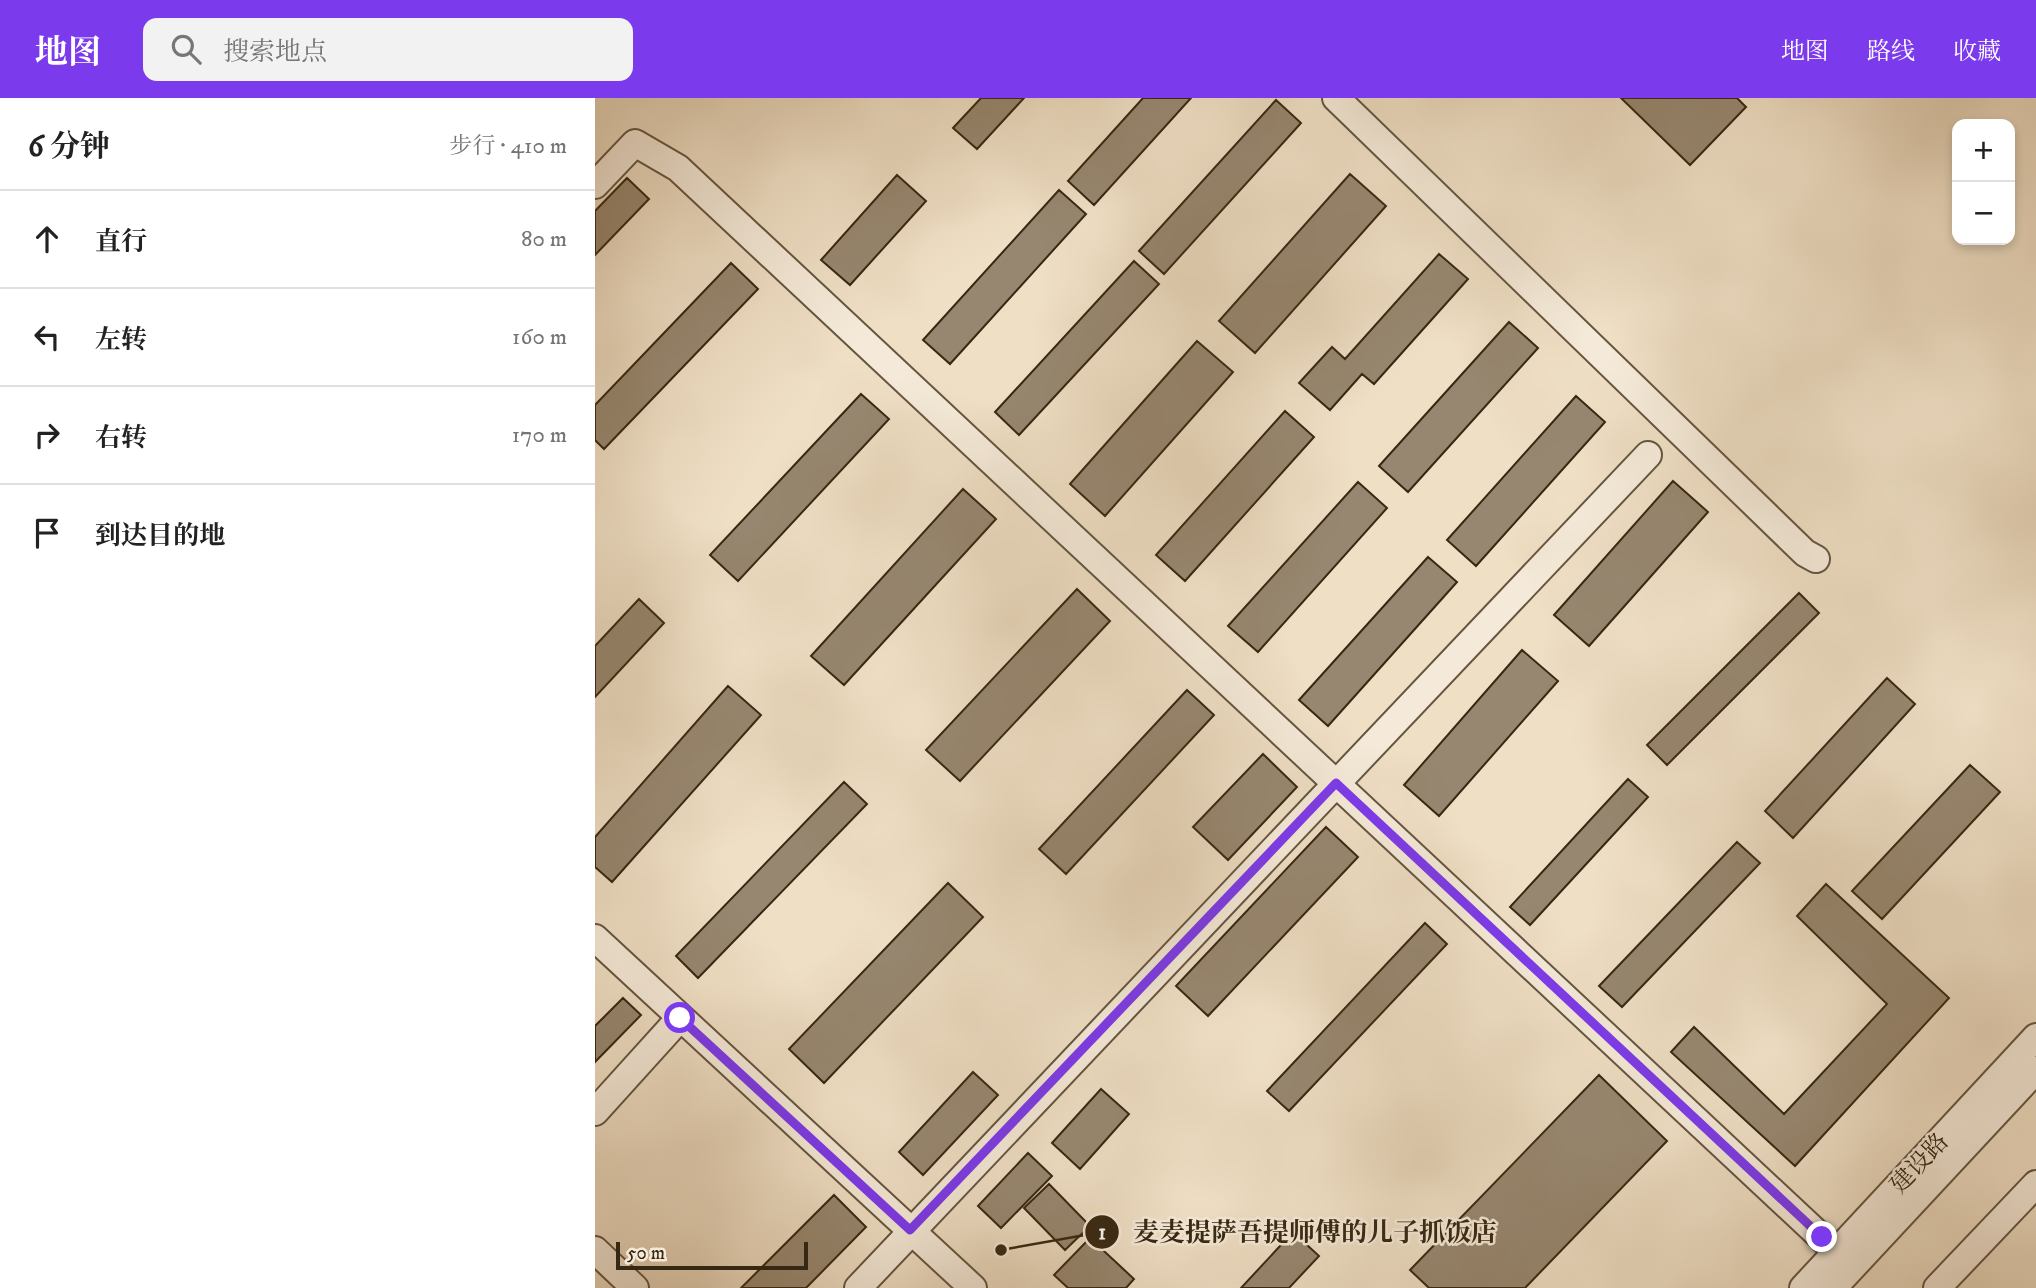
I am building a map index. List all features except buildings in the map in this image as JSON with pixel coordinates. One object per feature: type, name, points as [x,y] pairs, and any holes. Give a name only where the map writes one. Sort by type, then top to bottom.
[{"type":"street","points":[[1336,98],[1805,553],[1816,559]]},
{"type":"street","points":[[595,185],[635,143],[678,168],[1837,1252]]},
{"type":"street","points":[[857,1288],[1648,455]]},
{"type":"street","points":[[598,948],[680,1018],[973,1288]]},
{"type":"street","points":[[595,1112],[680,1018]]},
{"type":"street","name":"建设路","points":[[1803,1288],[2036,1037]]},
{"type":"street","name":"建设路","points":[[1833,1288],[2036,1070]]},
{"type":"street","points":[[1937,1288],[2036,1184]]},
{"type":"street","points":[[595,1250],[635,1288]]},
{"type":"place","name":"麦麦提萨吾提师傅的儿子抓饭店","points":[[1001,1250]]},
{"type":"route","points":[[680,1018],[910,1230],[1336,783],[1822,1237]]}]
